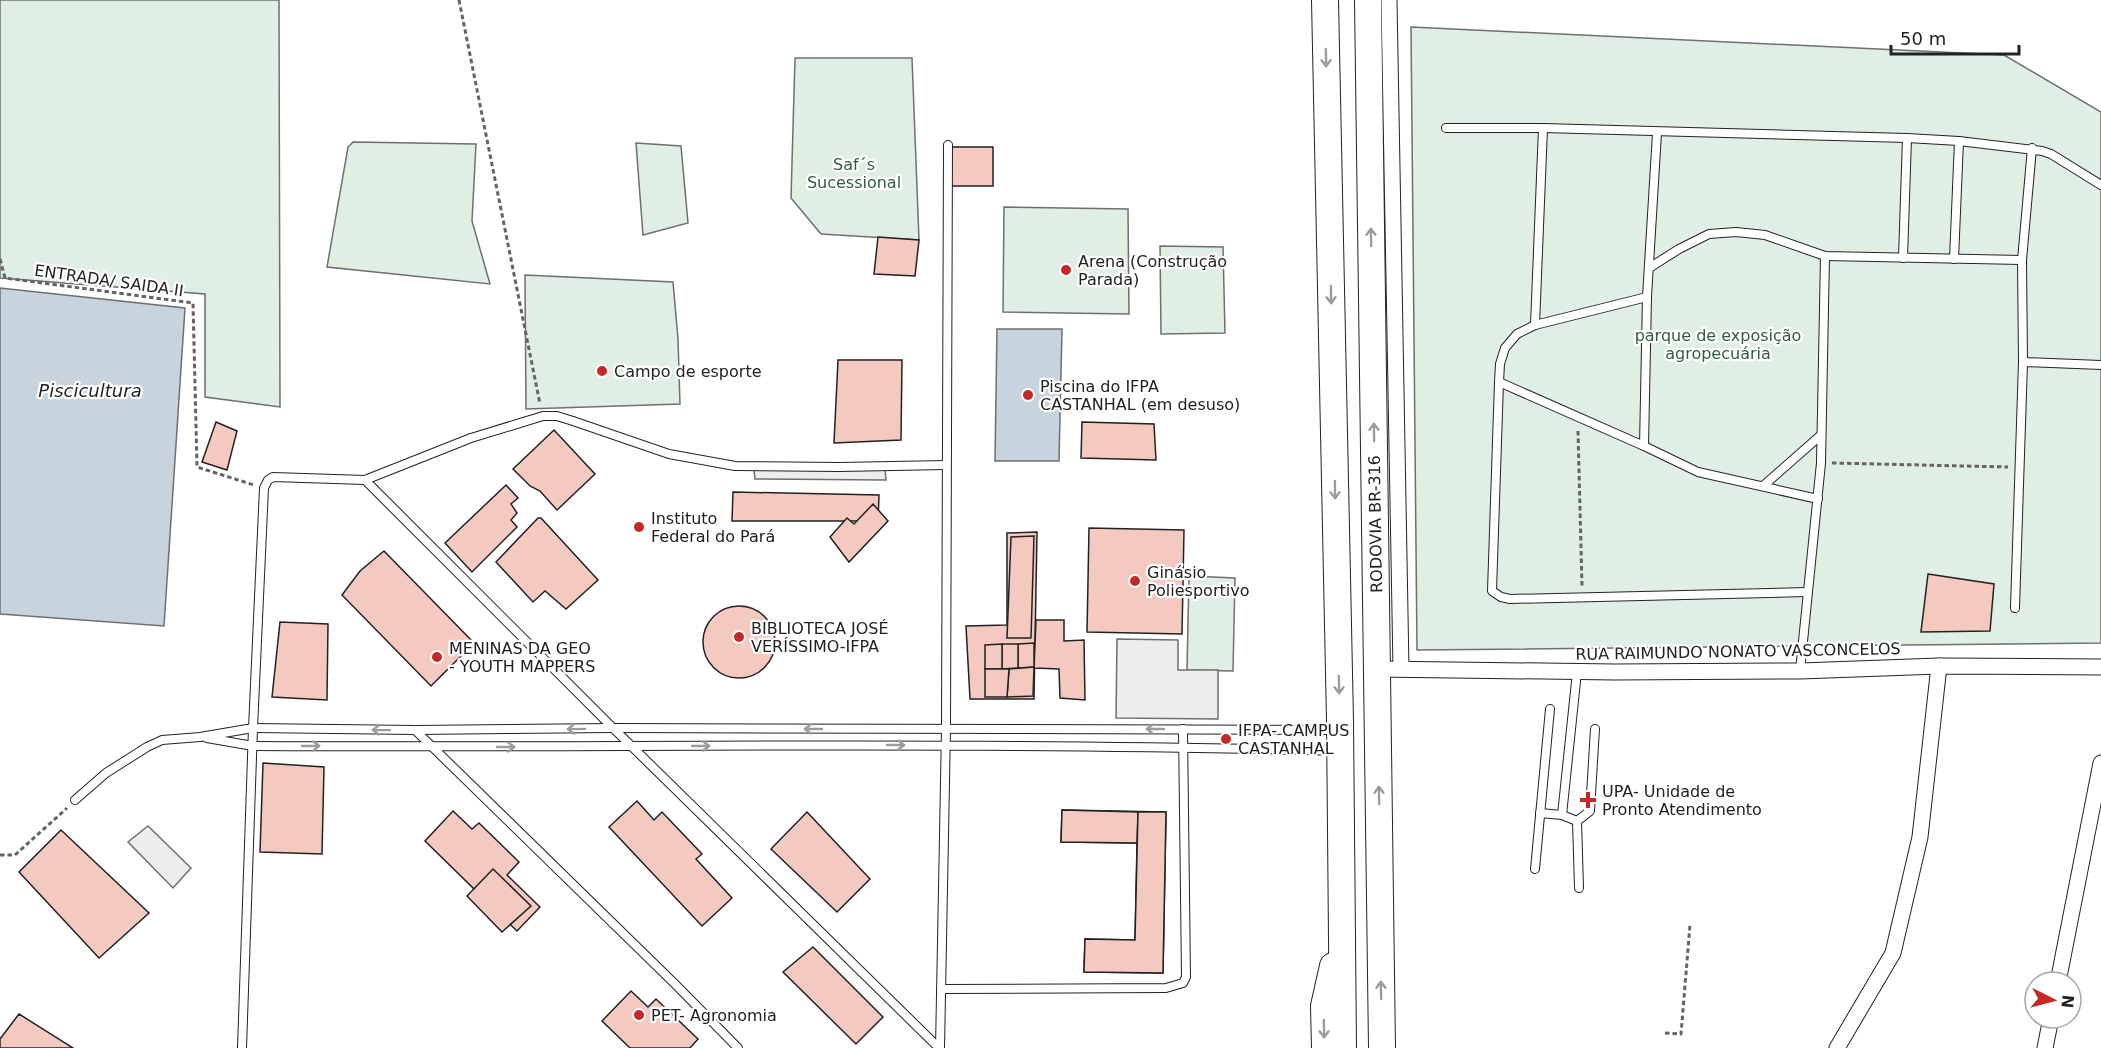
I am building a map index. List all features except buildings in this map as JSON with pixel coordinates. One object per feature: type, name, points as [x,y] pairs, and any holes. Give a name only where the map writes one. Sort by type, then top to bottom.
[{"type":"highway","points":[[1325,0],[1340,740],[1343,1048]]},
{"type":"highway","name":"RODOVIA BR-316","points":[[1368,0],[1389,669],[1382,1048]]},
{"type":"highway","points":[[1325,1048],[1324,1006],[1342,930]]},
{"type":"street","points":[[1389,0],[1389,669]]},
{"type":"street","points":[[1837,1048],[1893,953],[1920,837],[1939,666]]},
{"type":"street","name":"RUA RAIMUNDO NONATO VASCONCELOS","points":[[1389,669],[1578,672],[1800,671],[1939,666],[2101,667]]},
{"type":"street","points":[[2060,970],[2101,763]]},
{"type":"street","points":[[2045,1048],[2049,1030]]},
{"type":"lane","points":[[1446,128],[1543,128],[1959,141],[2032,148],[2051,154],[2101,185]]},
{"type":"lane","points":[[1534,325],[1543,128]]},
{"type":"lane","points":[[1644,446],[1647,297],[1658,132]]},
{"type":"lane","points":[[1903,258],[1907,138]]},
{"type":"lane","points":[[1954,259],[1959,141]]},
{"type":"lane","points":[[940,1048],[946,729],[948,145]]},
{"type":"lane","points":[[2015,608],[2023,362],[2022,260],[2032,148]]},
{"type":"lane","points":[[1649,268],[1678,249],[1709,234],[1736,232],[1765,235],[1824,256],[2022,260]]},
{"type":"lane","points":[[1800,671],[1821,463],[1824,256]]},
{"type":"lane","points":[[1647,297],[1534,325],[1516,334],[1505,348],[1500,364],[1499,382],[1492,591],[1501,597],[1510,599],[1807,592]]},
{"type":"lane","points":[[2023,362],[2101,365]]},
{"type":"lane","points":[[1499,382],[1698,472],[1818,499]]},
{"type":"lane","points":[[242,1048],[253,728],[264,488],[268,480],[273,477],[365,480],[471,438],[543,416],[557,416],[669,454],[735,466],[946,465]]},
{"type":"lane","points":[[1762,486],[1821,435]]},
{"type":"lane","points":[[365,480],[613,728],[940,1048]]},
{"type":"lane","points":[[1562,814],[1578,672]]},
{"type":"lane","points":[[1535,869],[1550,709]]},
{"type":"lane","points":[[75,800],[106,773],[162,740],[200,737],[253,728],[415,730],[1183,729],[1340,740]]},
{"type":"lane","points":[[941,989],[1166,988],[1183,983],[1186,977],[1183,729]]},
{"type":"lane","points":[[1577,821],[1590,811],[1595,729]]},
{"type":"lane","points":[[415,730],[738,1048]]},
{"type":"lane","points":[[200,737],[253,746],[432,747],[945,744],[1184,747],[1340,740]]},
{"type":"lane","points":[[1540,813],[1562,814],[1577,821]]},
{"type":"lane","points":[[1577,821],[1579,888]]},
{"type":"path","points":[[459,0],[543,416]]},
{"type":"path","name":"ENTRADA/ SAIDA II","points":[[0,259],[4,278],[193,303],[197,467],[264,488]]},
{"type":"path","points":[[1578,417],[1582,597]]},
{"type":"path","points":[[1821,463],[2019,467]]},
{"type":"path","points":[[0,855],[15,855],[75,800]]},
{"type":"path","points":[[1665,1033],[1681,1034],[1690,925]]},
{"type":"green space","points":[[0,0],[279,0],[280,407],[205,397],[205,294],[0,278]]},
{"type":"green space","name":"parque de exposição agropecuária","points":[[1411,27],[2004,55],[2101,112],[2101,643],[1417,650]]},
{"type":"green space","name":"Saf´s Sucessional","points":[[795,58],[912,58],[919,240],[821,234],[791,198]]},
{"type":"green space","points":[[353,142],[476,144],[472,221],[490,284],[327,267],[348,147]]},
{"type":"green space","points":[[636,143],[681,146],[688,223],[643,235]]},
{"type":"green space","name":"Arena (Construção Parada)","points":[[1004,207],[1128,209],[1129,314],[1003,312]]},
{"type":"green space","name":"Arena (Construção Parada)","points":[[1160,246],[1223,247],[1225,333],[1161,334]]},
{"type":"green space","name":"Campo de esporte","points":[[525,275],[673,282],[680,404],[526,409]]},
{"type":"green space","points":[[1189,576],[1235,578],[1233,671],[1187,670]]},
{"type":"shaded area","points":[[754,469],[885,469],[886,480],[755,479]]},
{"type":"shaded area","points":[[1117,639],[1178,640],[1178,670],[1218,670],[1218,719],[1116,718]]},
{"type":"shaded area","points":[[148,826],[191,868],[173,888],[128,842]]},
{"type":"water","name":"Piscicultura","points":[[0,288],[185,308],[164,626],[0,614]]},
{"type":"water","name":"Piscina do IFPA CASTANHAL (em desuso)","points":[[997,329],[1062,329],[1059,461],[995,461]]},
{"type":"place","name":"Arena (Construção Parada)","points":[[1066,270]]},
{"type":"place","name":"Campo de esporte","points":[[602,371]]},
{"type":"place","name":"Piscina do IFPA CASTANHAL (em desuso)","points":[[1028,395]]},
{"type":"place","name":"Instituto Federal do Pará","points":[[639,527]]},
{"type":"place","name":"Ginásio Poliesportivo","points":[[1135,581]]},
{"type":"place","name":"BIBLIOTECA JOSÉ VERÍSSIMO-IFPA","points":[[739,637]]},
{"type":"place","name":"MENINAS DA GEO - YOUTH MAPPERS","points":[[437,657]]},
{"type":"place","name":"IFPA- CAMPUS CASTANHAL","points":[[1226,739]]},
{"type":"place","name":"UPA- Unidade de Pronto Atendimento","points":[[1588,800]]},
{"type":"place","name":"PET- Agronomia","points":[[639,1015]]}]
